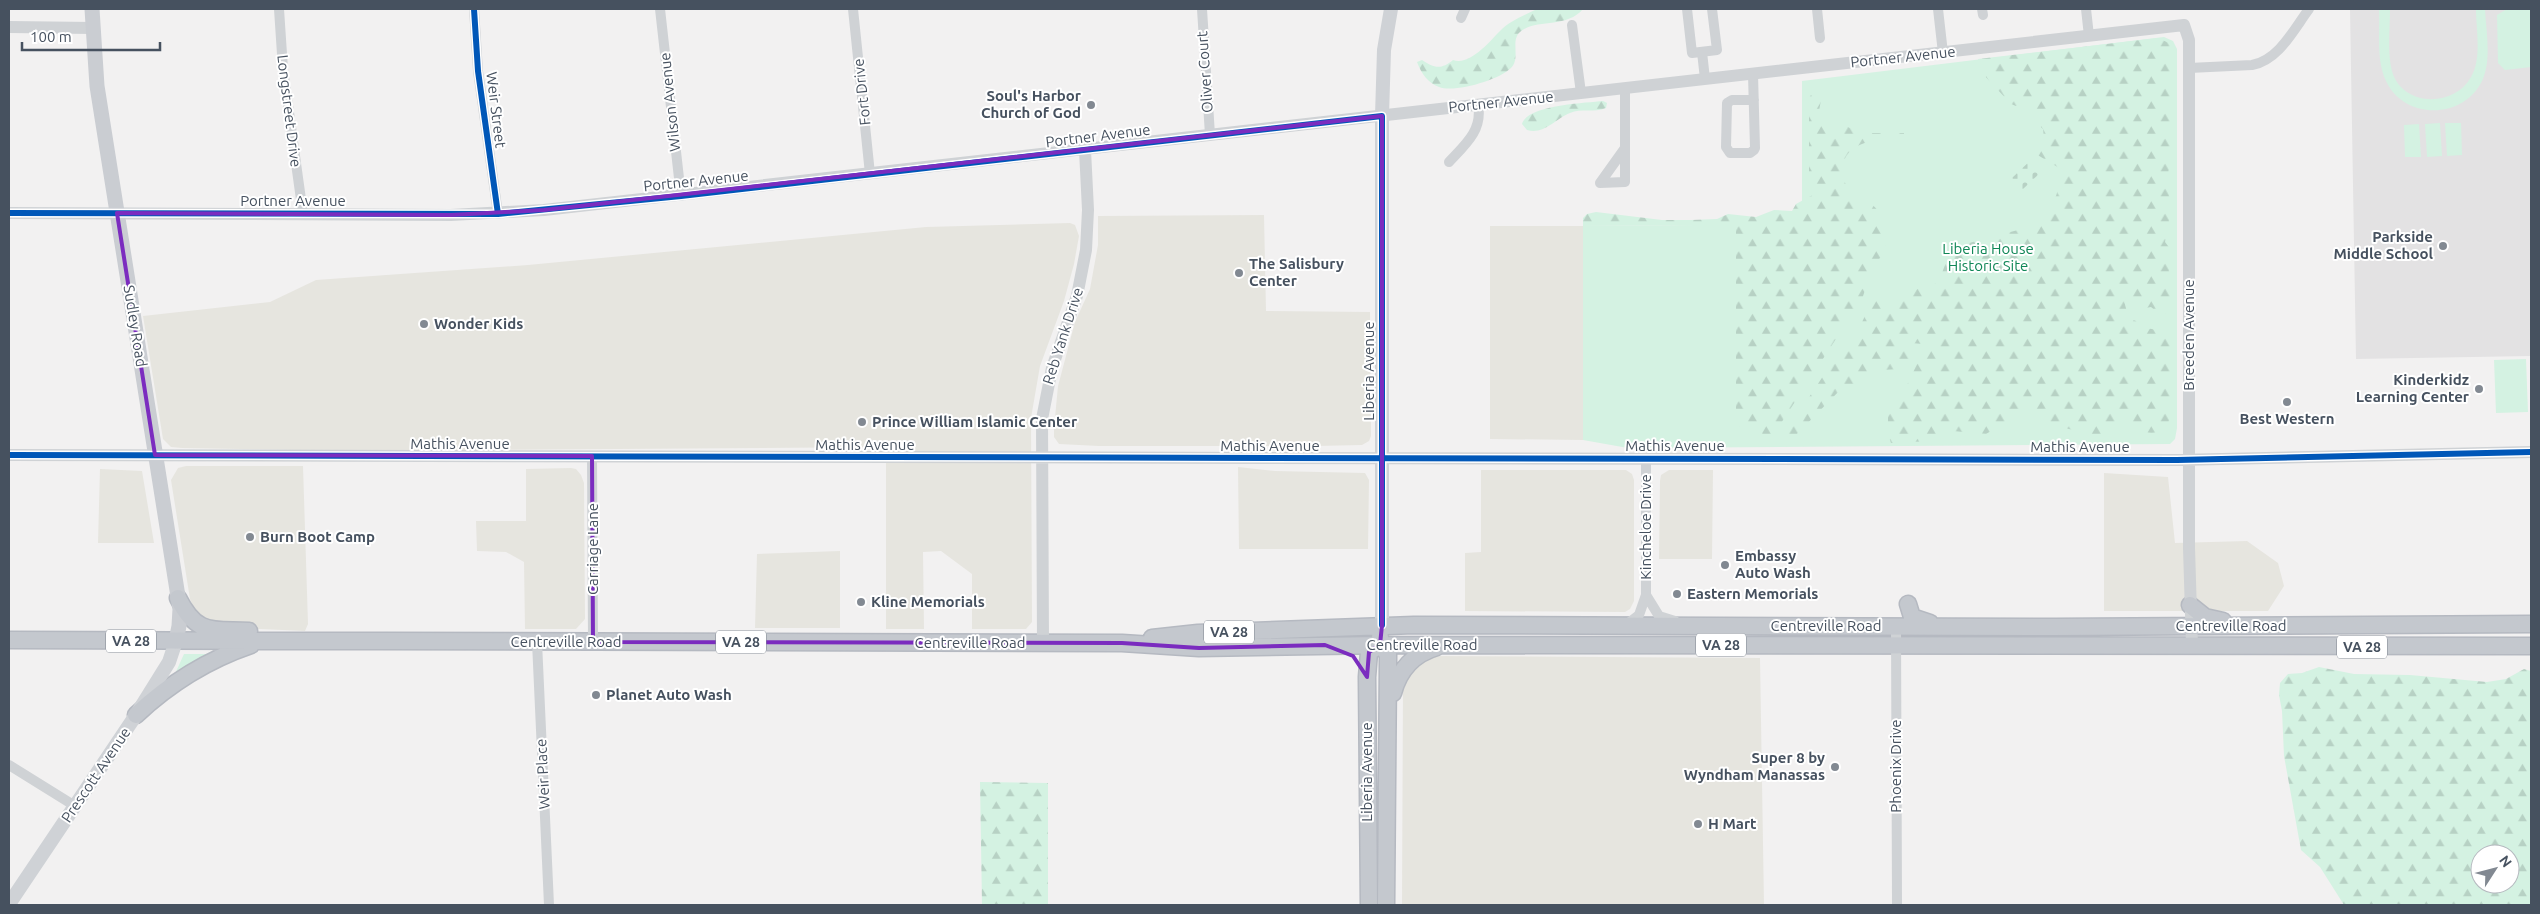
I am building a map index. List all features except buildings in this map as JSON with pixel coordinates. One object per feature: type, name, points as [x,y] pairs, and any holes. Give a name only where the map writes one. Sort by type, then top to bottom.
[{"type":"highway","points":[[178,598],[189,618],[202,627],[281,633],[302,642]]},
{"type":"highway","points":[[1908,604],[1912,617],[1942,627]]},
{"type":"highway","points":[[2190,605],[2205,617],[2244,626]]},
{"type":"highway","name":"Centreville Road","points":[[1122,643],[1198,633],[1382,625],[2191,627],[2531,624]]},
{"type":"highway","name":"Liberia Avenue","points":[[1382,625],[1380,645],[1388,654],[1386,905]]},
{"type":"highway","name":"Centreville Road","points":[[9,640],[176,642],[1122,643],[1199,648],[1325,645],[2531,646]]},
{"type":"highway","points":[[136,715],[163,691],[193,671],[228,654],[263,642]]},
{"type":"highway","points":[[1325,645],[1353,656],[1364,668],[1367,677]]},
{"type":"highway","name":"Liberia Avenue","points":[[1369,905],[1367,677],[1369,652],[1380,645]]},
{"type":"highway","points":[[1388,710],[1396,679],[1402,669],[1419,655],[1443,646]]},
{"type":"main road","name":"Sudley Road","points":[[92,9],[97,86],[178,598],[180,620],[176,642]]},
{"type":"main road","name":"Liberia Avenue","points":[[1382,625],[1382,116],[1384,50],[1391,9]]},
{"type":"main road","name":"Prescott Avenue","points":[[9,904],[136,715],[169,662],[176,642]]},
{"type":"street","name":"Longstreet Drive","points":[[279,9],[283,69],[303,214]]},
{"type":"street","name":"Weir Street","points":[[474,9],[478,71],[498,214]]},
{"type":"street","name":"Wilson Avenue","points":[[660,9],[681,196]]},
{"type":"street","name":"Fort Drive","points":[[853,9],[870,174]]},
{"type":"street","name":"Oliver Court","points":[[1202,9],[1210,135]]},
{"type":"street","points":[[1687,9],[1692,53],[1717,50],[1712,9]]},
{"type":"street","points":[[1817,9],[1820,38]]},
{"type":"street","points":[[1938,9],[1943,53]]},
{"type":"street","points":[[2086,9],[2090,36]]},
{"type":"street","points":[[2189,68],[2252,66],[2261,63],[2281,46],[2309,9]]},
{"type":"street","points":[[1572,25],[1581,93]]},
{"type":"street","name":"Portner Avenue","points":[[9,213],[498,214],[681,196],[2184,25]]},
{"type":"street","name":"Breeden Avenue","points":[[2184,25],[2189,40],[2189,460],[2192,646]]},
{"type":"street","points":[[9,27],[92,28]]},
{"type":"street","points":[[1702,52],[1705,79]]},
{"type":"street","points":[[1753,74],[1754,100],[1754,150],[1750,153],[1730,153],[1726,147],[1727,102],[1732,100],[1754,100]]},
{"type":"street","points":[[1625,88],[1625,148]]},
{"type":"street","points":[[1449,162],[1476,130],[1479,122],[1478,105]]},
{"type":"street","name":"Reb Yank Drive","points":[[1043,643],[1042,419],[1048,382],[1077,296],[1086,250],[1088,210],[1085,150]]},
{"type":"street","name":"Mathis Avenue","points":[[9,455],[2189,460],[2531,452]]},
{"type":"street","name":"Carriage Lane","points":[[592,456],[593,642]]},
{"type":"street","name":"Kincheloe Drive","points":[[1624,626],[1639,615],[1646,596],[1646,459]]},
{"type":"street","name":"Kincheloe Drive","points":[[1646,596],[1659,616],[1692,626]]},
{"type":"street","name":"Phoenix Drive","points":[[1896,626],[1897,905]]},
{"type":"street","name":"Weir Place","points":[[537,642],[549,905]]},
{"type":"street","points":[[9,765],[75,806]]},
{"type":"highlighted area","points":[[1382,116],[1382,625],[1380,645],[1369,652],[1367,677],[1353,656],[1325,645],[1199,648],[1122,643],[593,642],[592,456],[155,455],[117,213],[451,215],[544,210]]},
{"type":"shaded area","name":"Parkside Middle School","points":[[2350,9],[2531,9],[2531,356],[2356,359]]},
{"type":"shaded area","points":[[1264,215],[1266,311],[1370,312],[1371,436],[1369,441],[1362,445],[1315,446],[1099,446],[1059,444],[1054,437],[1058,386],[1075,322],[1090,289],[1098,245],[1098,216]]},
{"type":"shaded area","points":[[1070,223],[1075,225],[1079,236],[1074,264],[1064,301],[1040,366],[1031,418],[1032,622],[1026,629],[972,629],[972,574],[941,551],[923,552],[924,629],[886,629],[886,447],[348,451],[182,448],[171,447],[163,439],[143,316],[270,302],[316,280],[528,265],[926,227]]},
{"type":"shaded area","points":[[1490,226],[1583,226],[1583,440],[1490,439]]},
{"type":"shaded area","points":[[186,466],[303,466],[308,624],[305,631],[219,627],[201,618],[194,609],[190,599],[171,480],[178,468]]},
{"type":"shaded area","points":[[1238,467],[1275,471],[1365,473],[1369,480],[1368,549],[1239,549]]},
{"type":"shaded area","points":[[100,469],[142,471],[154,543],[98,543]]},
{"type":"shaded area","points":[[526,469],[576,469],[584,483],[585,619],[576,629],[525,629],[524,562],[506,552],[477,551],[476,521],[526,521]]},
{"type":"shaded area","points":[[1481,470],[1626,470],[1632,474],[1634,480],[1634,601],[1630,609],[1625,612],[1465,611],[1465,553],[1481,552]]},
{"type":"shaded area","points":[[1669,470],[1713,470],[1712,559],[1659,559],[1660,481],[1661,475]]},
{"type":"shaded area","points":[[2104,473],[2168,477],[2175,543],[2247,541],[2278,563],[2284,586],[2268,611],[2104,611]]},
{"type":"shaded area","points":[[840,551],[840,628],[755,628],[757,554]]},
{"type":"shaded area","points":[[1432,656],[1760,658],[1764,905],[1402,905],[1403,685],[1414,667]]},
{"type":"green space","points":[[1537,9],[1583,9],[1568,19],[1534,25],[1520,32],[1516,40],[1514,64],[1505,73],[1497,77],[1466,87],[1439,87],[1425,77],[1417,62],[1422,60],[1430,65],[1441,67],[1453,60],[1459,61],[1473,56],[1508,24]]},
{"type":"green space","points":[[2379,9],[2390,9],[2390,56],[2392,71],[2398,83],[2406,91],[2417,97],[2429,99],[2453,94],[2463,87],[2471,77],[2476,62],[2478,44],[2476,9],[2485,9],[2488,45],[2487,64],[2482,81],[2473,94],[2462,103],[2434,110],[2419,108],[2406,103],[2395,94],[2386,81],[2381,64]]},
{"type":"green space","points":[[2507,9],[2531,9],[2531,67],[2505,70],[2498,63],[2497,15]]},
{"type":"green space","name":"Liberia House Historic Site","points":[[2164,37],[2173,41],[2177,49],[2177,428],[2175,439],[2170,444],[1628,448],[1583,440],[1583,226],[1802,224],[1802,81]]},
{"type":"green space","points":[[2158,38],[2171,44],[2173,85],[2171,157],[2166,186],[2171,201],[2171,211],[2165,242],[2171,250],[2169,269],[2171,307],[2166,314],[2157,312],[2151,307],[2140,309],[2124,301],[2127,312],[2125,317],[2136,321],[2139,327],[2158,330],[2170,338],[2170,418],[2167,425],[2158,432],[2152,433],[2139,430],[2128,422],[2123,422],[2109,438],[2092,440],[2077,431],[2049,424],[2029,412],[2017,417],[2005,429],[2001,425],[1986,434],[1953,431],[1930,441],[1891,443],[1888,434],[1888,416],[1900,400],[1924,349],[1924,344],[1910,343],[1910,358],[1902,369],[1879,370],[1859,384],[1844,386],[1795,436],[1786,437],[1784,435],[1847,340],[1857,332],[1873,303],[1879,299],[1886,308],[1903,300],[1917,289],[1938,283],[1947,260],[1966,245],[2033,226],[2056,196],[2064,171],[2036,154],[2044,138],[2043,129],[2034,121],[2030,114],[2036,101],[2032,98],[2016,106],[2011,104],[1983,74],[1978,59]]},
{"type":"green space","points":[[1820,89],[1824,90],[1829,98],[1826,101],[1821,100],[1819,111],[1824,113],[1832,125],[1842,124],[1860,133],[1904,133],[1904,136],[1865,143],[1849,152],[1844,160],[1844,180],[1847,186],[1855,195],[1875,207],[1881,216],[1885,232],[1885,253],[1874,264],[1862,299],[1772,437],[1736,425],[1736,225],[1583,226],[1583,218],[1587,214],[1596,212],[1662,220],[1691,220],[1717,219],[1728,214],[1756,217],[1774,210],[1792,211],[1796,204],[1820,191],[1820,188],[1809,179],[1809,104],[1810,96]]},
{"type":"green space","points":[[1603,101],[1607,103],[1606,108],[1574,112],[1539,130],[1527,130],[1522,124],[1526,118],[1545,109]]},
{"type":"green space","points":[[2440,123],[2442,156],[2427,157],[2425,124]]},
{"type":"green space","points":[[2445,123],[2461,123],[2462,155],[2447,156]]},
{"type":"green space","points":[[2419,124],[2421,157],[2405,157],[2404,125]]},
{"type":"green space","points":[[2032,159],[2042,171],[2022,190],[2012,178]]},
{"type":"green space","points":[[2526,359],[2528,412],[2496,413],[2494,360]]},
{"type":"green space","points":[[184,654],[220,654],[174,676]]},
{"type":"green space","points":[[2319,667],[2354,674],[2410,675],[2487,682],[2506,679],[2524,669],[2531,671],[2531,905],[2344,905],[2320,867],[2301,850],[2284,756],[2282,711],[2279,695],[2280,683],[2288,674],[2302,673]]},
{"type":"green space","points":[[980,782],[1048,783],[1048,905],[982,905]]},
{"type":"cycle path","points":[[474,9],[478,71],[498,214]]},
{"type":"cycle path","points":[[9,213],[498,214],[681,196],[1382,116],[1382,625]]},
{"type":"cycle path","points":[[9,455],[2177,460],[2531,452]]},
{"type":"place","name":"Soul's Harbor Church of God","points":[[1091,105]]},
{"type":"place","name":"Parkside Middle School","points":[[2443,246]]},
{"type":"place","name":"The Salisbury Center","points":[[1239,273]]},
{"type":"place","name":"Wonder Kids","points":[[424,324]]},
{"type":"place","name":"Kinderkidz Learning Center","points":[[2479,389]]},
{"type":"place","name":"Best Western","points":[[2287,402]]},
{"type":"place","name":"Prince William Islamic Center","points":[[862,422]]},
{"type":"place","name":"Burn Boot Camp","points":[[250,537]]},
{"type":"place","name":"Embassy Auto Wash","points":[[1725,565]]},
{"type":"place","name":"Eastern Memorials","points":[[1677,594]]},
{"type":"place","name":"Kline Memorials","points":[[861,602]]},
{"type":"place","name":"Planet Auto Wash","points":[[596,695]]},
{"type":"place","name":"Super 8 by Wyndham Manassas","points":[[1835,767]]},
{"type":"place","name":"H Mart","points":[[1698,824]]}]
